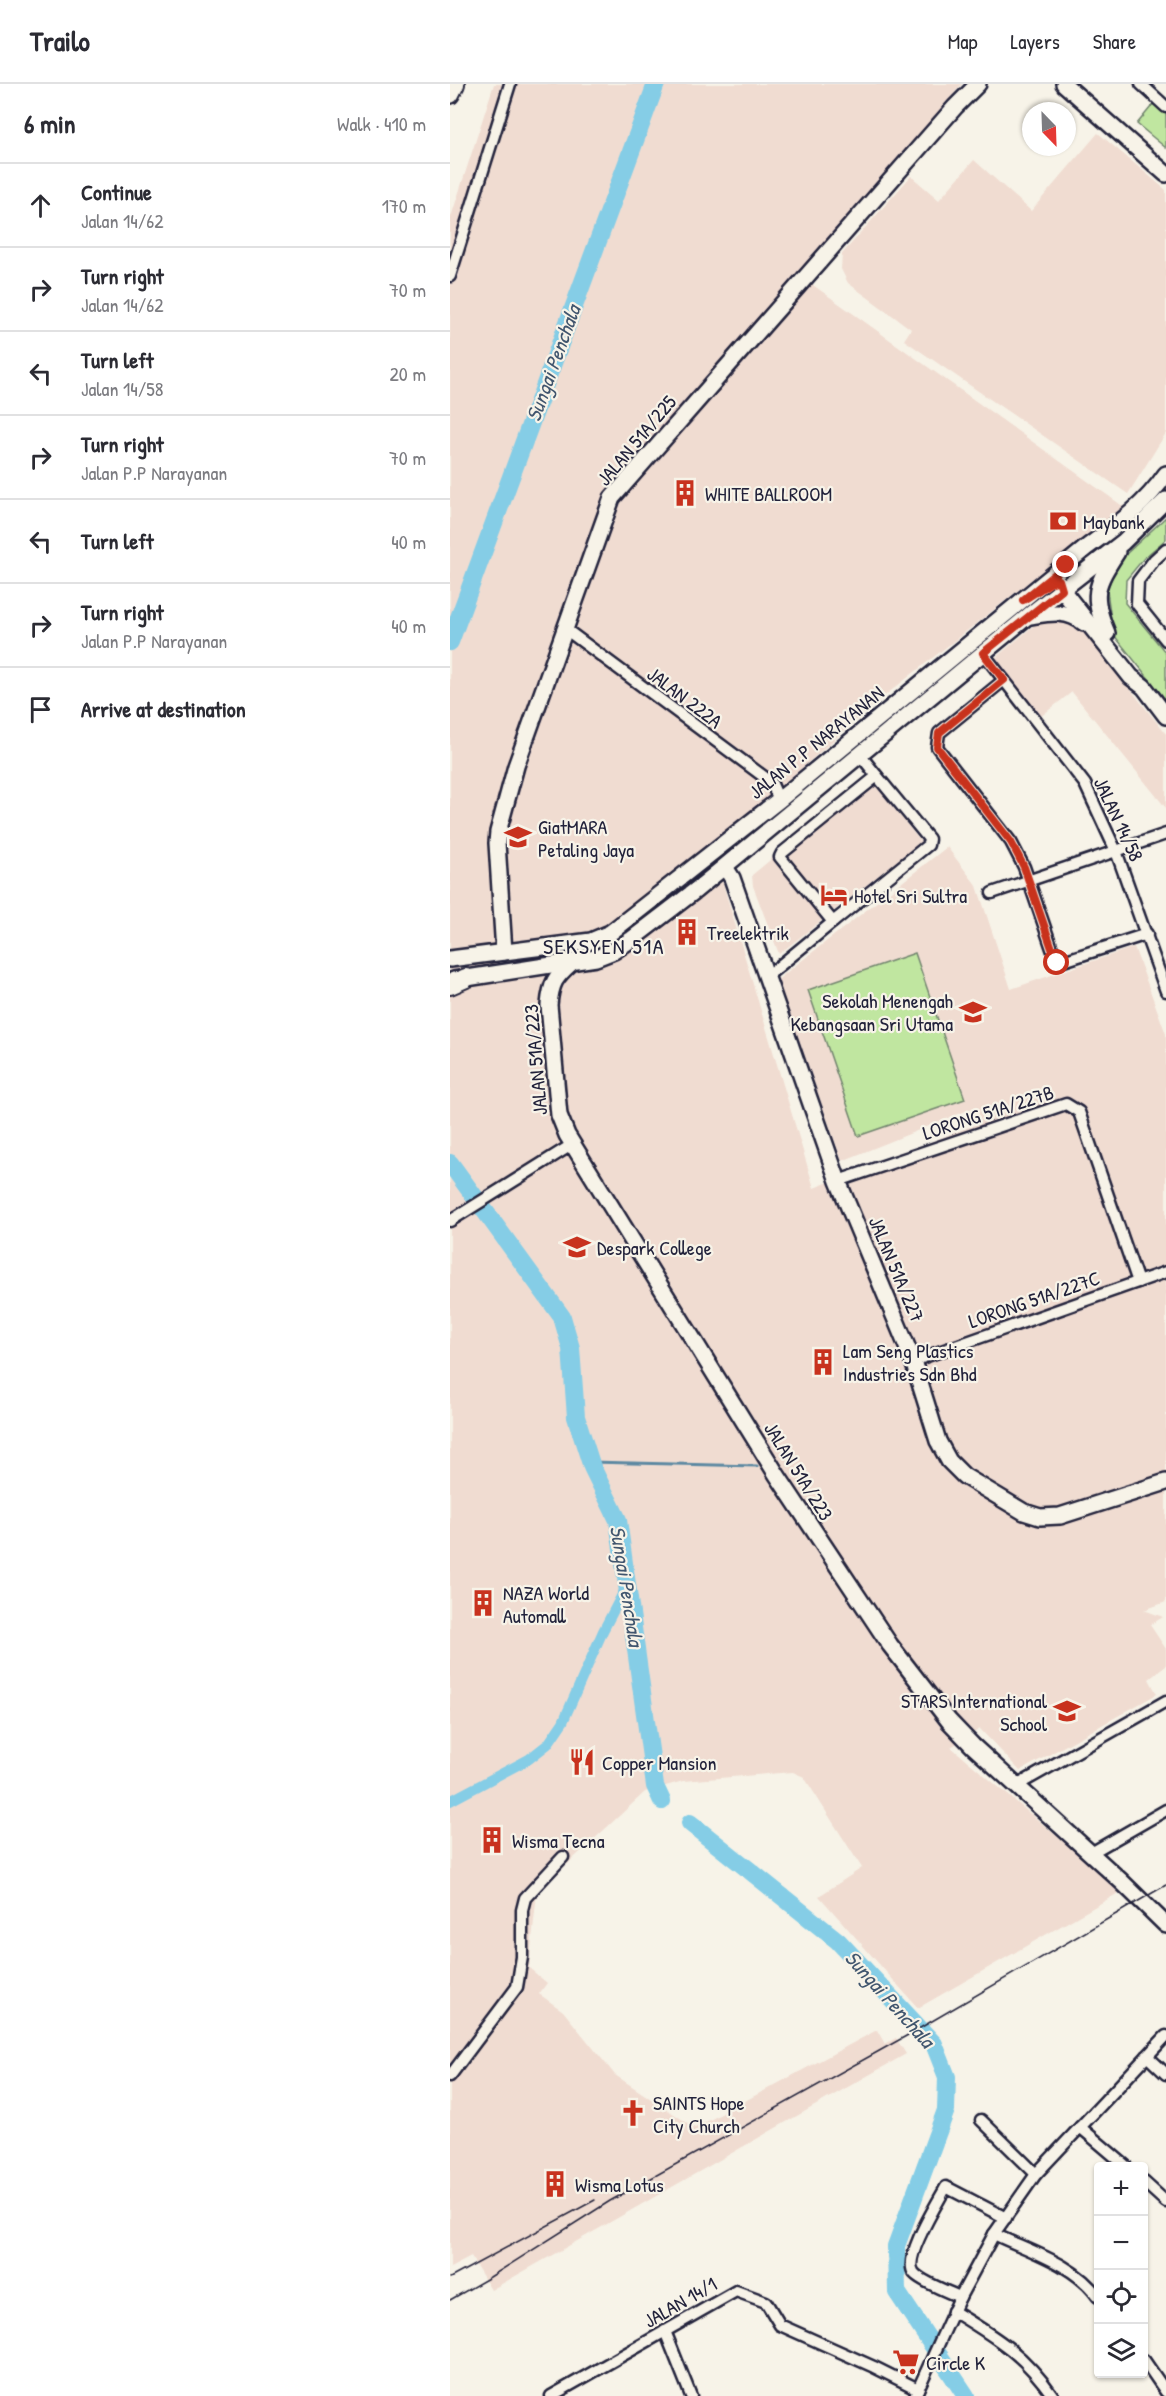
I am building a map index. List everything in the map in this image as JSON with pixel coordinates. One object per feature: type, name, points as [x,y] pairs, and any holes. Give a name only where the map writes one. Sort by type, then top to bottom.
[{"type":"highway","points":[[450,94],[455,84]]},
{"type":"street","points":[[450,276],[510,84]]},
{"type":"street","name":"JALAN 51A/225","points":[[955,107],[970,84]]},
{"type":"street","name":"JALAN 51A/225","points":[[504,952],[498,832],[516,766],[564,628],[608,507],[617,490],[955,107],[978,84]]},
{"type":"street","points":[[1064,84],[1166,174]]},
{"type":"street","points":[[1141,84],[1166,106]]},
{"type":"street","name":"JALAN P.P NARAYANAN","points":[[450,958],[591,941],[610,933],[779,800],[1087,547],[1118,526],[1155,490],[1166,474]]},
{"type":"street","name":"JALAN P.P NARAYANAN","points":[[456,981],[596,958],[614,951],[632,939],[861,756],[1063,585],[1123,542],[1166,500]]},
{"type":"street","points":[[1063,585],[1065,573],[1105,541],[1118,526]]},
{"type":"street","points":[[1102,634],[1096,596],[1103,573],[1123,542]]},
{"type":"street","points":[[1166,549],[1138,581],[1137,604],[1166,640]]},
{"type":"street","points":[[1023,600],[1050,583],[1063,585],[1102,634],[1131,677],[1144,687],[1166,716]]},
{"type":"street","points":[[1029,616],[1060,612],[1069,614],[1102,634]]},
{"type":"street","name":"JALAN 222A","points":[[564,628],[771,782],[779,800]]},
{"type":"street","name":"JALAN 14/58","points":[[983,653],[1084,784],[1116,851],[1166,991]]},
{"type":"street","points":[[1004,680],[939,733],[937,747],[1011,842],[1028,881],[1057,963],[1147,934]]},
{"type":"street","points":[[766,977],[928,845],[929,839],[861,756]]},
{"type":"street","points":[[833,922],[780,857],[877,776]]},
{"type":"street","points":[[994,892],[1166,834]]},
{"type":"street","name":"JALAN 51A/227","points":[[724,867],[732,878],[838,1181],[913,1361],[938,1441],[950,1461],[964,1476],[1024,1512],[1040,1517],[1060,1516],[1166,1482]]},
{"type":"street","name":"JALAN 51A/223","points":[[571,963],[558,974],[551,987],[549,1005],[559,1115],[573,1144],[772,1467],[857,1598],[949,1721],[1166,1925]]},
{"type":"street","name":"LORONG 51A/227B","points":[[838,1181],[1066,1104],[1079,1112],[1138,1282]]},
{"type":"street","points":[[454,1219],[573,1144]]},
{"type":"street","name":"LORONG 51A/227C","points":[[913,1361],[1166,1272]]},
{"type":"street","points":[[1016,1786],[1166,1701]]},
{"type":"street","points":[[1091,1853],[1166,1810]]},
{"type":"street","points":[[450,2076],[516,1988],[522,1957],[522,1910],[525,1898],[563,1857]]},
{"type":"street","points":[[918,2388],[953,2311],[994,2234],[1036,2174],[1166,2036]]},
{"type":"street","points":[[1147,2056],[1166,2074]]},
{"type":"street","points":[[981,2120],[1036,2174]]},
{"type":"street","points":[[1080,2127],[1121,2162]]},
{"type":"street","points":[[1148,2186],[1166,2202]]},
{"type":"street","points":[[960,2297],[920,2278],[910,2265],[914,2249],[945,2187],[1006,2218]]},
{"type":"street","points":[[994,2234],[1071,2272],[1085,2282],[1094,2292]]},
{"type":"street","name":"JALAN 14/1","points":[[551,2396],[736,2290],[766,2302],[780,2325],[918,2388]]},
{"type":"street","points":[[953,2311],[1010,2346],[1030,2366],[1053,2396]]},
{"type":"street","points":[[665,2331],[691,2396]]},
{"type":"street","points":[[1148,2367],[1166,2392]]},
{"type":"shaded area","points":[[494,84],[962,84],[799,275],[1124,507],[878,701],[712,847],[814,1188],[981,1122],[976,1107],[842,1161],[777,980],[947,847],[977,886],[1011,989],[1134,947],[1166,1034],[1166,1602],[1144,1610],[1163,1617],[1150,1625],[1166,1649],[1166,1666],[1149,1679],[1157,1694],[1020,1771],[980,1729],[951,1747],[1122,1891],[918,2008],[819,1896],[862,1868],[804,1777],[793,1772],[683,1781],[645,1792],[537,1892],[529,1968],[547,1983],[539,1994],[563,2011],[615,2075],[695,2128],[877,2030],[885,2044],[896,2038],[906,2054],[491,2290],[471,2257],[450,2268],[450,220]]},
{"type":"shaded area","points":[[1098,133],[1166,190],[1166,433],[1128,494],[904,340],[911,329],[848,283],[841,269],[842,254],[911,176],[939,200],[974,160],[1031,211]]},
{"type":"shaded area","points":[[1038,622],[1077,622],[1166,734],[1166,808],[1072,692],[1040,717],[994,659]]},
{"type":"shaded area","points":[[870,778],[921,842],[779,954],[753,886],[752,875]]},
{"type":"green space","points":[[1155,102],[1166,113],[1166,148],[1137,124]]},
{"type":"green space","points":[[1166,517],[1166,539],[1144,558],[1126,580],[1125,603],[1166,653],[1166,700],[1113,634],[1107,591],[1113,573],[1125,555]]},
{"type":"green space","points":[[915,953],[965,1099],[858,1136],[808,990]]},
{"type":"waterway","name":"Sungai Penchala","points":[[450,642],[656,84]]},
{"type":"waterway","name":"Sungai Penchala","points":[[450,1163],[562,1317],[571,1348],[576,1417],[592,1467],[618,1520],[655,1786],[662,1801]]},
{"type":"waterway","points":[[590,1462],[757,1466]]},
{"type":"waterway","points":[[450,1801],[529,1759],[548,1744],[563,1722],[603,1631],[628,1583]]},
{"type":"waterway","name":"Sungai Penchala","points":[[690,1823],[838,1941],[934,2044],[947,2077],[946,2110],[896,2246],[897,2292],[966,2396]]},
{"type":"tram line","points":[[450,2300],[610,2201],[908,2035],[1166,1885]]},
{"type":"tram line","points":[[450,2278],[595,2200]]},
{"type":"place","name":"WHITE BALLROOM","points":[[685,493]]},
{"type":"place","name":"Maybank","points":[[1063,521]]},
{"type":"place","name":"GiatMARA Petaling Jaya","points":[[518,837]]},
{"type":"place","name":"Hotel Sri Sultra","points":[[834,895]]},
{"type":"place","name":"Treelektrik","points":[[687,932]]},
{"type":"place","name":"Sekolah Menengah Kebangsaan Sri Utama","points":[[973,1012]]},
{"type":"place","name":"Despark College","points":[[577,1247]]},
{"type":"place","name":"Lam Seng Plastics Industries Sdn Bhd","points":[[823,1362]]},
{"type":"place","name":"NAZA World Automall","points":[[483,1603]]},
{"type":"place","name":"STARS International School","points":[[1067,1711]]},
{"type":"place","name":"Copper Mansion","points":[[582,1762]]},
{"type":"place","name":"Wisma Tecna","points":[[492,1840]]},
{"type":"place","name":"SAINTS Hope City Church","points":[[633,2113]]},
{"type":"place","name":"Wisma Lotus","points":[[555,2184]]},
{"type":"place","name":"Circle K","points":[[906,2362]]},
{"type":"district","name":"SEKSYEN 51A","points":[[604,946]]},
{"type":"route","points":[[1057,963],[1024,867],[1011,842],[937,747],[939,733],[1004,680],[983,653],[1062,590],[1059,580],[1023,600],[1066,565]]}]
